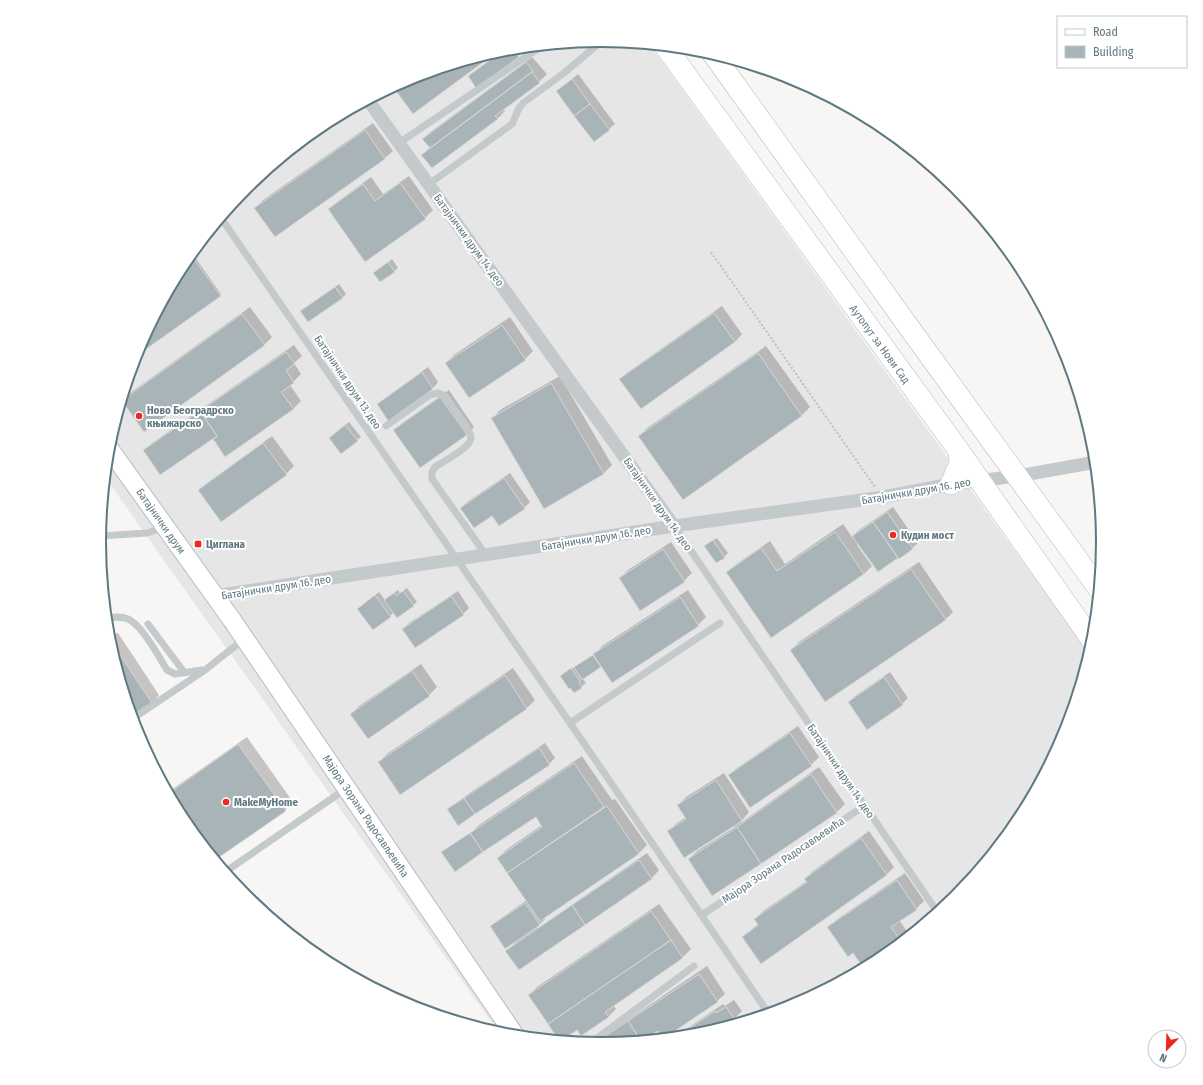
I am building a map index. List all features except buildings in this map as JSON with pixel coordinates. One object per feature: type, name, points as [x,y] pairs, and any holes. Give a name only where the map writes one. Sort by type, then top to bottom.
[{"type":"main road","name":"Аутопут за Нови Сад","points":[[669,52],[959,451],[1088,634]]},
{"type":"main road","points":[[718,61],[1095,583]]},
{"type":"main road","points":[[951,484],[960,463],[959,451]]},
{"type":"main road","name":"Батајнички друм","points":[[114,456],[214,596]]},
{"type":"main road","name":"Мајора Зорана Радосављевића","points":[[214,596],[245,638],[511,1029]]},
{"type":"street","name":"Батајнички друм 14. део","points":[[371,104],[674,526]]},
{"type":"street","name":"Батајнички друм 16. део","points":[[214,596],[674,526],[882,497],[951,484],[1018,476],[1090,463]]},
{"type":"lane","points":[[429,184],[512,124],[519,108],[523,103],[564,73],[593,47]]},
{"type":"lane","points":[[399,143],[534,52]]},
{"type":"lane","name":"Батајнички друм 13. део","points":[[224,222],[457,560]]},
{"type":"lane","points":[[386,426],[430,395],[438,393],[445,396],[468,429],[471,440],[466,447],[435,467],[432,472],[432,479],[487,555]]},
{"type":"lane","name":"Батајнички друм 14. део","points":[[674,526],[935,909]]},
{"type":"lane","points":[[106,536],[148,533],[165,527]]},
{"type":"lane","points":[[457,560],[702,914],[766,1010]]},
{"type":"lane","points":[[112,617],[118,616],[128,619],[138,626],[168,670],[175,674],[205,670]]},
{"type":"lane","points":[[570,723],[720,623]]},
{"type":"lane","points":[[148,624],[184,672]]},
{"type":"lane","points":[[137,715],[205,670],[245,638]]},
{"type":"lane","points":[[229,869],[347,788]]},
{"type":"lane","name":"Мајора Зорана Радосављевића","points":[[702,914],[864,806]]},
{"type":"lane","points":[[597,1038],[694,966]]},
{"type":"path","points":[[711,252],[882,497]]},
{"type":"shaded area","points":[[602,47],[653,50],[1085,648],[1071,702],[1046,762],[1031,790],[995,844],[952,893],[928,915],[903,936],[849,972],[821,987],[761,1012],[730,1021],[666,1034],[602,1038],[569,1037],[537,1034],[494,1026],[109,483],[110,478],[123,414],[132,383],[157,323],[172,295],[208,241],[229,216],[251,192],[300,149],[354,113],[382,98],[442,73],[473,64],[537,51],[569,48]]},
{"type":"place","name":"Ново Београдрско књижарско","points":[[139,416]]},
{"type":"place","name":"Кудин мост","points":[[893,535]]},
{"type":"place","name":"Циглана","points":[[198,544]]},
{"type":"place","name":"MakeMyHome","points":[[226,802]]}]
